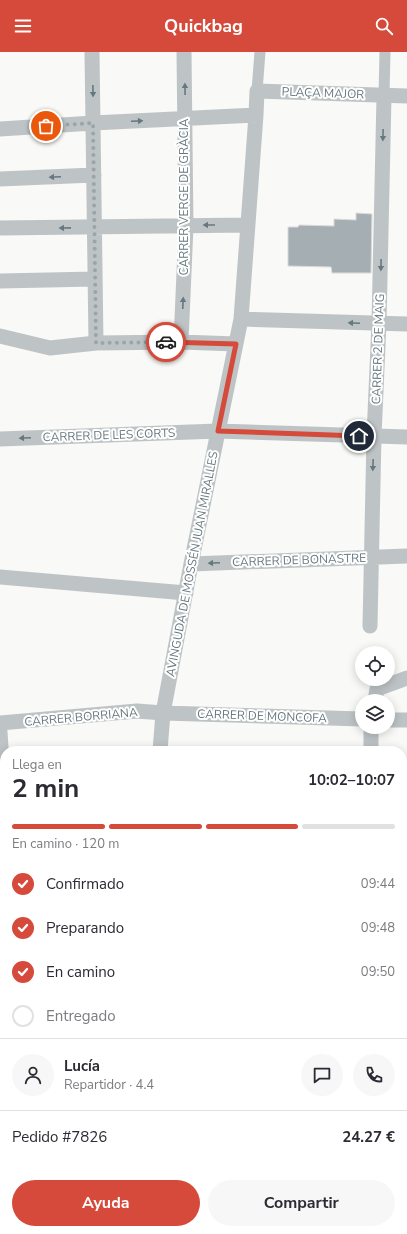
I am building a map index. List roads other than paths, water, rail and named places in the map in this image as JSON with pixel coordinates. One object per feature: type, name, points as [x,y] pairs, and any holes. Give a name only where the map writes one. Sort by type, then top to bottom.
[{"type":"street","points":[[92,52],[96,343]]},
{"type":"street","name":"CARRER VERGE DE GRÀCIA","points":[[181,342],[186,226],[184,52]]},
{"type":"street","points":[[257,91],[260,52]]},
{"type":"street","points":[[384,96],[385,52]]},
{"type":"street","name":"PLAÇA MAJOR","points":[[257,91],[407,96]]},
{"type":"street","name":"AVINGUDA DE MOSSÉN JUAN MIRALLES","points":[[160,746],[162,713],[241,319],[257,91]]},
{"type":"street","name":"CARRER 2 DE MAIG","points":[[370,626],[384,96]]},
{"type":"street","points":[[0,129],[256,115]]},
{"type":"street","points":[[0,179],[94,176]]},
{"type":"street","points":[[0,228],[248,225]]},
{"type":"street","points":[[0,280],[96,279]]},
{"type":"street","points":[[241,319],[407,324]]},
{"type":"street","points":[[0,336],[50,348],[96,343],[181,342],[236,344]]},
{"type":"street","name":"CARRER DE LES CORTS","points":[[0,439],[218,431],[407,437]]},
{"type":"street","name":"CARRER DE BONASTRE","points":[[191,564],[407,556]]},
{"type":"street","points":[[0,577],[186,593]]},
{"type":"street","points":[[376,694],[377,689],[407,678]]},
{"type":"street","name":"CARRER BORRIANA","points":[[0,723],[137,711],[162,713]]},
{"type":"street","name":"CARRER DE MONCOFA","points":[[162,713],[355,719]]},
{"type":"street","points":[[395,720],[407,720]]},
{"type":"street","points":[[0,732],[1,746]]},
{"type":"street","points":[[371,734],[371,746]]}]
